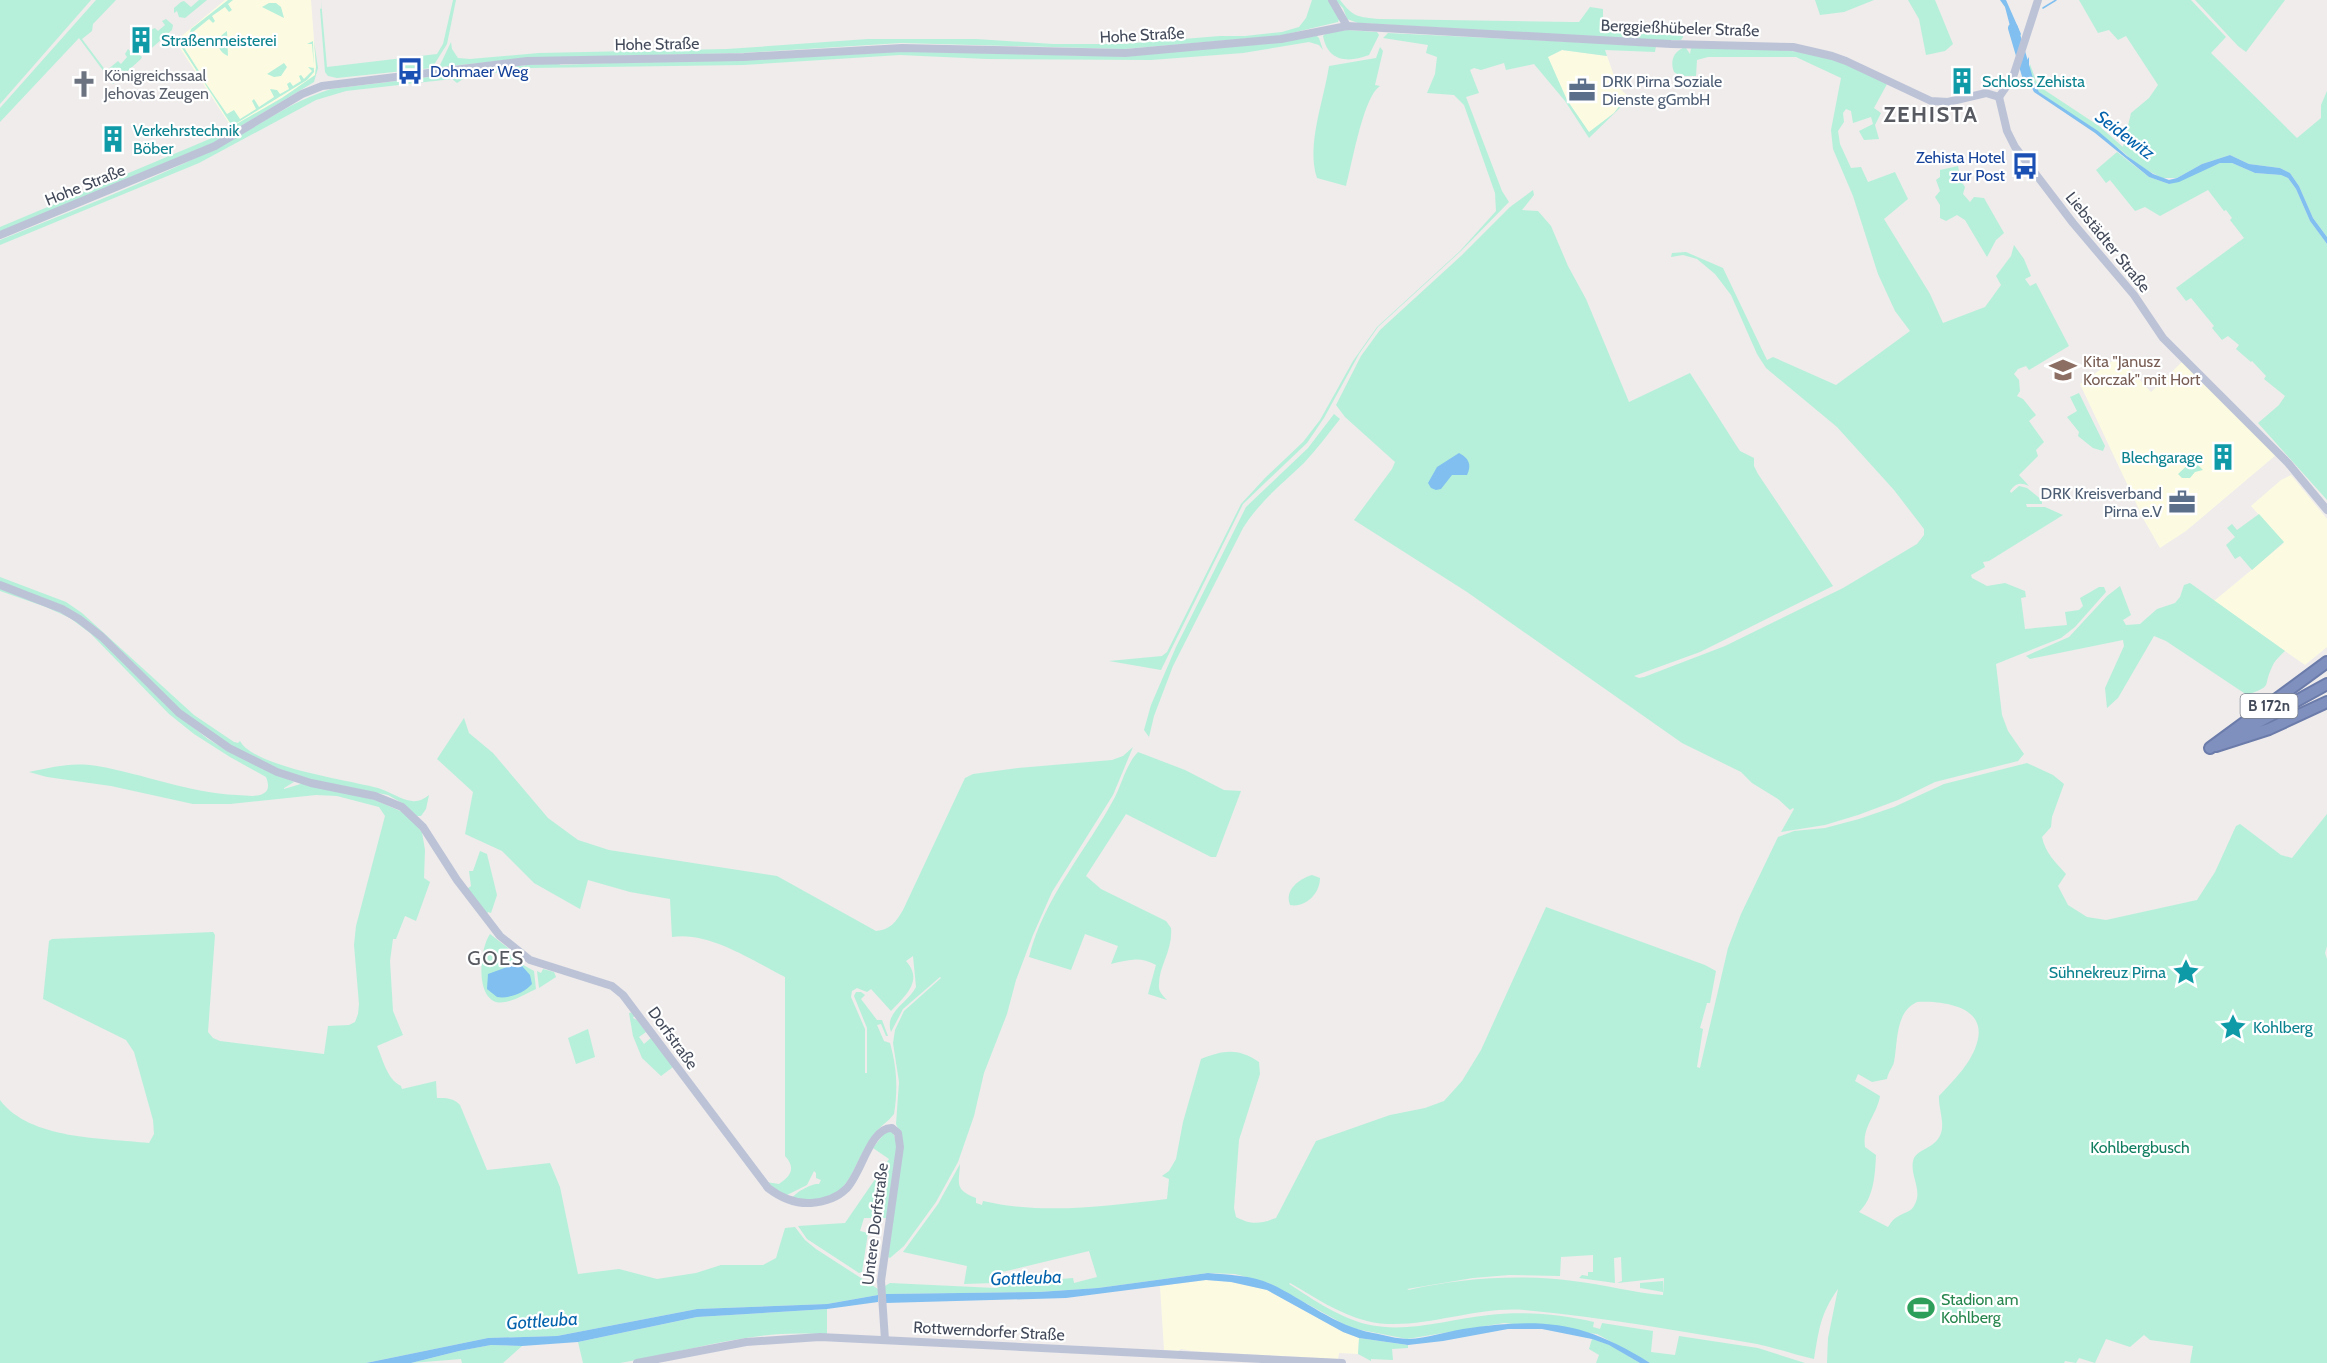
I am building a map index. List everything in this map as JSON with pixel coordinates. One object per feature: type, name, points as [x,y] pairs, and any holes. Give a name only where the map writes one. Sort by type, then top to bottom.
[{"type":"highway","name":"B 172n","points":[[2210,748],[2327,662]]},
{"type":"highway","name":"B 172n","points":[[2210,748],[2327,684]]},
{"type":"highway","points":[[2210,748],[2277,726],[2327,702]]},
{"type":"main road","points":[[1332,0],[1347,26]]},
{"type":"main road","points":[[1999,98],[2013,77],[2038,0]]},
{"type":"main road","name":"Berggießhübeler Straße","points":[[1347,26],[1651,43],[1793,47],[1846,61],[1931,101],[1948,102],[1986,93],[1999,98]]},
{"type":"main road","name":"Hohe Straße","points":[[0,236],[215,146],[302,94],[322,86],[527,61],[744,57],[902,48],[1125,53],[1281,39],[1347,26]]},
{"type":"main road","name":"Liebstädter Straße","points":[[1999,98],[2007,131],[2015,147],[2073,223],[2134,295],[2163,338],[2292,468],[2327,510]]},
{"type":"main road","name":"Dorfstraße","points":[[0,585],[62,609],[79,619],[102,637],[179,713],[229,748],[277,772],[311,783],[375,796],[402,807],[423,827],[457,880],[500,936],[539,964],[612,986],[623,995],[727,1136],[768,1188],[779,1197],[789,1201],[808,1203],[825,1201],[846,1190],[877,1135],[886,1128],[892,1128],[898,1133],[900,1147]]},
{"type":"main road","name":"Untere Dorfstraße","points":[[885,1340],[881,1287],[900,1147]]},
{"type":"main road","name":"Rottwerndorfer Straße","points":[[637,1363],[746,1342],[784,1338],[885,1340],[1342,1363]]},
{"type":"shaded area","points":[[225,0],[311,0],[316,67],[315,75],[309,81],[232,128],[178,45],[181,42],[178,39]]},
{"type":"shaded area","points":[[1562,50],[1607,56],[1618,87],[1628,96],[1614,113],[1589,133],[1567,100],[1547,57]]},
{"type":"shaded area","points":[[2118,357],[2151,392],[2182,362],[2276,455],[2186,531],[2160,548],[2144,520],[2080,384]]},
{"type":"shaded area","points":[[2291,475],[2327,519],[2327,647],[2305,665],[2214,601],[2284,543],[2251,506],[2281,480]]},
{"type":"shaded area","points":[[1206,1280],[1231,1282],[1267,1290],[1343,1332],[1359,1338],[1358,1354],[1339,1353],[1338,1359],[1181,1349],[1178,1351],[1164,1350],[1160,1286]]},
{"type":"green space","points":[[0,0],[91,0],[0,104]]},
{"type":"green space","points":[[96,0],[116,0],[93,24],[92,31],[82,39],[106,71],[118,61],[121,64],[127,57],[125,54],[128,49],[132,53],[135,50],[142,57],[141,59],[113,84],[79,38],[0,122],[0,108]]},
{"type":"green space","points":[[199,0],[207,0],[185,18],[179,17],[177,11],[174,13],[174,8],[181,2],[184,1],[191,7]]},
{"type":"green space","points":[[228,0],[233,0],[228,4],[232,10],[229,12],[225,7],[212,16],[215,21],[213,23],[209,19],[193,32],[197,36],[193,36],[191,29]]},
{"type":"green space","points":[[453,0],[456,0],[447,44],[432,68],[337,78],[328,76],[325,72],[320,9],[322,8],[327,67],[437,54],[443,44]]},
{"type":"green space","points":[[1312,0],[1329,0],[1339,19],[1338,22],[1279,36],[1124,49],[901,43],[742,53],[527,58],[441,67],[440,65],[451,42],[452,49],[458,58],[470,59],[539,53],[727,49],[868,39],[976,39],[1053,44],[1122,44],[1245,36],[1282,32],[1299,27],[1306,18]]},
{"type":"green space","points":[[1335,0],[1340,0],[1356,15],[1379,19],[1579,22],[1590,7],[1603,9],[1603,24],[1617,26],[1617,29],[1683,34],[1683,37],[1681,40],[1657,40],[1358,23],[1347,19],[1343,8]]},
{"type":"green space","points":[[1815,0],[1874,0],[1844,12],[1820,15]]},
{"type":"green space","points":[[1908,0],[1935,0],[1953,44],[1945,51],[1926,55],[1919,19]]},
{"type":"green space","points":[[2079,0],[2191,0],[2226,37],[2211,53],[2297,138],[2321,118],[2321,105],[2327,91],[2327,237],[2313,218],[2299,186],[2290,173],[2280,168],[2249,164],[2230,155],[2202,164],[2177,178],[2162,178],[2139,166],[2122,151],[2039,92],[2029,71],[2030,64],[2036,81],[2043,89],[2099,126],[2123,147],[2131,113],[2149,98],[2158,85],[2126,36],[2118,40],[2109,30],[2098,33]]},
{"type":"green space","points":[[2195,0],[2285,0],[2246,52]]},
{"type":"green space","points":[[269,3],[276,3],[281,7],[284,18],[262,7]]},
{"type":"green space","points":[[166,19],[173,25],[172,30],[145,54],[140,49],[150,38],[142,31],[134,38],[133,35],[142,28],[150,30],[155,28],[158,31],[165,25],[162,21]]},
{"type":"green space","points":[[1347,30],[1377,32],[1379,35],[1369,55],[1347,59],[1334,56],[1329,51],[1323,36],[1326,33]]},
{"type":"green space","points":[[227,31],[228,56],[221,51],[218,44],[220,37]]},
{"type":"green space","points":[[1388,33],[1656,46],[1655,52],[1605,50],[1607,56],[1562,50],[1548,57],[1567,100],[1589,132],[1614,113],[1624,100],[1626,102],[1589,138],[1565,101],[1534,64],[1506,70],[1504,63],[1481,70],[1474,68],[1470,70],[1479,93],[1466,97],[1502,191],[1509,202],[1461,251],[1378,327],[1359,354],[1324,418],[1307,443],[1243,504],[1161,670],[1109,661],[1162,656],[1167,652],[1241,504],[1303,442],[1320,420],[1353,361],[1377,327],[1460,251],[1496,211],[1495,193],[1464,105],[1454,95],[1427,93],[1435,74],[1437,57],[1426,53],[1428,45],[1383,38]]},
{"type":"green space","points":[[1316,35],[1323,50],[1319,45],[1309,42],[1243,53],[1151,60],[987,59],[900,55],[743,65],[530,68],[466,77],[457,83],[452,79],[346,91],[316,100],[199,163],[0,245],[0,240],[186,162],[300,101],[331,89],[559,63],[560,65],[902,51],[1095,56]]},
{"type":"green space","points":[[183,37],[185,49],[198,72],[227,114],[234,110],[240,119],[256,109],[252,101],[254,99],[259,107],[274,97],[270,89],[277,90],[280,94],[289,89],[287,84],[290,82],[293,86],[301,81],[299,76],[301,75],[304,79],[312,71],[308,67],[314,68],[314,72],[307,80],[232,126],[180,45],[183,42],[180,39]]},
{"type":"green space","points":[[314,41],[318,68],[314,82],[213,143],[0,232],[0,227],[212,138],[282,98],[315,75]]},
{"type":"green space","points":[[1380,47],[1383,51],[1375,85],[1380,86],[1368,103],[1363,117],[1346,186],[1317,178],[1314,165],[1315,137],[1329,66],[1376,58]]},
{"type":"green space","points":[[1686,48],[1690,54],[1691,48],[1769,49],[1800,52],[1834,60],[1887,84],[1874,108],[1881,113],[1875,125],[1879,139],[1864,140],[1859,131],[1873,124],[1871,117],[1853,123],[1851,111],[1846,109],[1843,113],[1844,122],[1838,131],[1840,144],[1851,168],[1861,167],[1868,182],[1895,172],[1908,199],[1884,219],[1930,294],[1943,323],[1985,307],[2001,285],[1996,276],[2011,256],[2014,245],[2024,259],[2031,276],[2025,279],[2030,286],[2036,283],[2069,346],[2029,370],[2026,366],[2018,369],[2014,374],[2019,380],[2020,391],[2017,396],[2023,399],[2036,415],[2029,421],[2044,442],[2036,450],[2038,456],[2019,475],[2029,486],[2018,484],[2010,491],[2011,493],[2019,486],[2027,488],[2042,500],[2042,504],[2026,504],[2027,507],[2045,507],[2063,515],[1989,561],[1983,562],[1985,567],[1971,575],[1972,578],[1987,586],[2005,583],[2025,591],[2026,597],[2021,598],[2025,629],[2067,625],[2065,612],[2079,610],[2083,606],[2080,598],[2099,587],[2104,587],[2106,592],[2075,627],[2061,638],[1996,664],[2002,715],[2008,731],[2024,754],[2018,761],[1935,782],[1898,800],[1825,825],[1781,832],[1793,808],[1790,810],[1778,799],[1752,783],[1741,772],[1682,743],[1467,592],[1354,520],[1395,462],[1345,417],[1336,405],[1361,356],[1380,330],[1462,255],[1510,207],[1533,190],[1534,195],[1522,210],[1538,211],[1551,226],[1568,266],[1586,299],[1629,402],[1690,373],[1740,451],[1754,458],[1754,466],[1758,474],[1833,586],[1700,652],[1634,676],[1644,677],[1725,646],[1843,588],[1917,544],[1924,535],[1924,529],[1894,490],[1837,427],[1766,368],[1757,354],[1731,295],[1715,274],[1697,259],[1683,255],[1671,257],[1672,253],[1686,252],[1723,268],[1767,360],[1773,357],[1836,385],[1910,331],[1895,311],[1878,274],[1853,196],[1833,149],[1831,130],[1841,78],[1796,57],[1708,57],[1697,60],[1696,76],[1680,76],[1674,72],[1672,61],[1677,52]]},
{"type":"green space","points":[[284,63],[287,67],[281,76],[274,77],[267,74]]},
{"type":"green space","points":[[2117,152],[2149,177],[2169,184],[2220,163],[2232,163],[2255,173],[2281,175],[2288,178],[2296,189],[2310,221],[2327,244],[2327,500],[2258,423],[2279,405],[2285,396],[2264,379],[2266,376],[2252,361],[2236,349],[2239,345],[2228,336],[2222,340],[2212,328],[2214,326],[2191,298],[2186,301],[2176,288],[2244,238],[2230,220],[2232,218],[2208,190],[2160,216],[2145,207],[2135,211],[2110,180],[2106,183],[2096,170]]},
{"type":"green space","points":[[1958,166],[1961,181],[1965,187],[1963,194],[1970,202],[1974,197],[1984,198],[2004,233],[1996,240],[1987,257],[1965,220],[1957,215],[1946,221],[1940,218],[1940,205],[1935,197],[1940,191],[1936,180],[1940,177],[1940,170]]},
{"type":"green space","points":[[2079,393],[2105,446],[2103,451],[2093,448],[2078,436],[2079,432],[2067,417],[2077,411],[2070,397]]},
{"type":"green space","points":[[1334,414],[1340,419],[1304,463],[1264,501],[1243,528],[1173,666],[1154,716],[1149,737],[1144,730],[1151,705],[1176,647],[1246,507],[1308,448]]},
{"type":"green space","points":[[2193,460],[2203,470],[2195,472],[2190,478],[2182,478],[2178,474]]},
{"type":"green space","points":[[2259,514],[2284,542],[2252,570],[2240,556],[2235,559],[2226,545],[2235,537],[2227,528],[2232,524],[2237,530]]},
{"type":"green space","points":[[0,577],[66,602],[82,613],[194,715],[234,742],[240,741],[249,750],[263,758],[303,771],[378,788],[408,800],[419,801],[429,795],[426,809],[421,816],[417,816],[388,795],[312,780],[279,769],[230,746],[181,711],[92,625],[0,582]]},
{"type":"green space","points":[[2190,583],[2285,651],[2273,665],[2264,687],[2247,695],[2166,641],[2154,636],[2118,698],[2107,708],[2105,688],[2124,646],[2123,640],[2030,659],[2026,656],[2069,637],[2107,596],[2120,586],[2131,615],[2123,620],[2126,625],[2140,624],[2157,609],[2175,603],[2184,585]]},
{"type":"green space","points":[[0,588],[45,605],[77,621],[99,638],[175,713],[208,739],[294,782],[284,789],[304,783],[375,800],[407,814],[422,832],[425,850],[424,878],[430,882],[416,921],[405,916],[396,939],[393,939],[390,961],[393,1011],[403,1035],[377,1046],[389,1074],[402,1089],[436,1081],[437,1098],[447,1098],[460,1105],[487,1170],[550,1163],[560,1187],[578,1274],[619,1269],[657,1279],[696,1273],[721,1265],[763,1265],[776,1258],[785,1228],[795,1227],[816,1249],[878,1289],[878,1295],[827,1304],[697,1309],[557,1336],[488,1338],[366,1363],[0,1363],[0,1100],[13,1113],[29,1123],[68,1135],[149,1143],[154,1134],[153,1120],[134,1052],[126,1040],[43,999],[49,941],[52,939],[213,932],[215,935],[208,1032],[213,1038],[220,1041],[324,1054],[328,1026],[349,1025],[355,1022],[358,1014],[354,945],[356,926],[385,816],[379,807],[337,796],[316,795],[230,804],[193,804],[111,786],[47,777],[29,772],[63,766],[97,766],[201,791],[248,796],[263,794],[268,785],[266,777],[194,734],[169,714],[90,633],[70,618],[0,591]]},
{"type":"green space","points":[[464,718],[469,733],[493,753],[548,818],[578,840],[609,850],[777,876],[876,931],[892,925],[903,910],[965,778],[973,774],[1018,768],[1112,760],[1123,756],[1133,747],[1113,795],[1052,892],[1033,935],[1016,980],[1007,1014],[984,1073],[974,1116],[958,1162],[936,1202],[904,1246],[890,1258],[888,1257],[902,1137],[896,1124],[899,1082],[893,1043],[895,1030],[904,1011],[941,978],[903,1009],[891,1032],[890,1025],[894,1013],[916,987],[913,956],[906,961],[911,968],[913,982],[907,994],[891,1011],[871,989],[867,992],[857,988],[852,991],[851,997],[865,1029],[865,1073],[867,1073],[867,1028],[854,996],[856,992],[865,995],[861,999],[877,1020],[882,1020],[888,1036],[881,1024],[877,1025],[884,1041],[890,1043],[894,1061],[896,1096],[894,1114],[874,1134],[852,1174],[838,1192],[827,1197],[812,1199],[792,1198],[804,1188],[819,1184],[821,1180],[816,1178],[814,1171],[807,1185],[785,1196],[766,1182],[779,1184],[791,1172],[790,1164],[785,1156],[785,977],[716,943],[701,938],[672,937],[670,899],[630,892],[588,880],[580,909],[534,883],[502,851],[465,834],[473,792],[437,759]]},
{"type":"green space","points":[[1138,752],[1185,770],[1224,790],[1241,791],[1216,857],[1211,857],[1126,814],[1086,876],[1101,889],[1166,921],[1171,928],[1170,944],[1161,971],[1159,986],[1167,1000],[1148,994],[1156,965],[1139,960],[1111,964],[1118,946],[1085,934],[1071,970],[1029,957],[1036,935],[1055,894],[1104,817],[1128,767]]},
{"type":"green space","name":"Kohlbergbusch","points":[[2027,763],[2053,775],[2064,784],[2052,817],[2051,827],[2042,837],[2043,842],[2051,857],[2066,874],[2058,886],[2068,905],[2087,917],[2106,920],[2197,900],[2215,872],[2236,826],[2240,824],[2281,855],[2292,858],[2327,814],[2327,946],[2325,953],[2327,959],[2327,1363],[2190,1363],[2193,1346],[2150,1340],[2144,1335],[2130,1347],[2106,1339],[2095,1363],[2079,1358],[2076,1363],[2065,1361],[2064,1363],[1827,1363],[1828,1338],[1838,1289],[1824,1314],[1814,1359],[1757,1344],[1612,1320],[1524,1310],[1485,1312],[1424,1322],[1385,1324],[1347,1314],[1289,1284],[1338,1314],[1370,1325],[1400,1327],[1430,1325],[1489,1315],[1541,1314],[1594,1322],[1593,1327],[1600,1329],[1602,1323],[1653,1331],[1651,1352],[1675,1355],[1679,1336],[1758,1348],[1805,1363],[1650,1363],[1597,1334],[1504,1323],[1407,1339],[1351,1328],[1269,1283],[1235,1274],[1208,1273],[1098,1288],[1039,1292],[885,1294],[885,1286],[890,1283],[995,1288],[1024,1282],[1073,1278],[1074,1283],[1097,1277],[1089,1251],[994,1274],[995,1283],[964,1284],[967,1266],[903,1252],[938,1204],[960,1164],[959,1185],[961,1189],[976,1198],[976,1203],[982,1205],[983,1201],[1029,1208],[1075,1208],[1167,1199],[1169,1179],[1162,1176],[1169,1171],[1176,1159],[1183,1122],[1201,1059],[1224,1052],[1251,1057],[1259,1062],[1260,1074],[1239,1140],[1234,1208],[1236,1217],[1256,1223],[1276,1218],[1316,1141],[1390,1115],[1425,1108],[1444,1101],[1462,1081],[1481,1050],[1546,907],[1716,971],[1710,1003],[1707,1003],[1700,1028],[1703,1029],[1697,1067],[1700,1068],[1728,948],[1741,914],[1778,837],[1794,831],[1825,828],[1859,819],[1894,807],[1944,784]],"holes":[[[1917,1002],[1948,1004],[1968,1012],[1975,1019],[1978,1039],[1967,1063],[1939,1096],[1942,1127],[1938,1139],[1914,1158],[1913,1169],[1917,1193],[1915,1204],[1909,1211],[1894,1219],[1888,1227],[1859,1212],[1868,1200],[1874,1178],[1876,1155],[1865,1147],[1865,1140],[1880,1096],[1855,1081],[1858,1074],[1872,1082],[1887,1079],[1894,1062],[1901,1020],[1910,1007]],[[1593,1255],[1593,1272],[1588,1272],[1588,1276],[1582,1275],[1579,1278],[1615,1283],[1614,1258],[1621,1257],[1622,1281],[1617,1283],[1664,1278],[1663,1295],[1584,1282],[1533,1278],[1470,1280],[1407,1289],[1473,1278],[1509,1275],[1560,1276],[1561,1257]]]},
{"type":"green space","points":[[480,851],[487,854],[497,895],[491,913],[488,912],[486,915],[466,890],[471,886],[469,871],[473,871]]},
{"type":"green space","points":[[1312,875],[1320,878],[1315,894],[1307,902],[1290,905],[1291,890],[1302,879]]},
{"type":"green space","points":[[490,934],[521,958],[518,962],[534,971],[536,989],[516,999],[501,1003],[489,998],[482,981],[481,971],[484,950]]},
{"type":"green space","points":[[543,969],[554,972],[556,977],[539,988],[537,971],[541,973]]},
{"type":"green space","points":[[633,1012],[635,1015],[633,1018],[648,1034],[646,1032],[639,1037],[644,1044],[652,1037],[673,1067],[661,1076],[642,1058],[633,1036],[629,1013]]},
{"type":"green space","points":[[588,1029],[595,1057],[576,1064],[568,1038]]},
{"type":"green space","points":[[887,1130],[893,1133],[897,1143],[887,1218],[864,1218],[860,1231],[868,1233],[862,1272],[859,1273],[807,1239],[798,1226],[845,1223],[889,1159],[873,1148]]},
{"type":"green space","points":[[1663,1281],[1663,1292],[1640,1288],[1640,1283]]},
{"type":"green space","points":[[827,1309],[827,1335],[801,1333],[749,1337],[620,1363],[583,1363],[578,1342],[697,1317]]},
{"type":"green space","points":[[1359,1338],[1408,1345],[1408,1348],[1392,1349],[1393,1360],[1371,1359],[1371,1361],[1358,1354]]},
{"type":"green space","points":[[1592,1339],[1610,1345],[1640,1363],[1596,1363],[1599,1355],[1589,1349]]},
{"type":"green space","points":[[491,1345],[522,1346],[503,1363],[462,1363],[461,1359],[411,1363],[459,1351]]},
{"type":"water","points":[[2000,0],[2006,0],[2021,34],[2015,45],[2005,7]]},
{"type":"water","points":[[2029,57],[2029,71],[2039,92],[2098,131],[2127,156],[2153,174],[2169,180],[2202,164],[2230,155],[2249,164],[2280,168],[2290,173],[2299,186],[2313,218],[2327,237],[2327,244],[2310,221],[2296,189],[2288,178],[2281,175],[2255,173],[2232,163],[2220,163],[2179,182],[2169,184],[2149,177],[2095,133],[2034,92],[2022,69]]},
{"type":"water","points":[[1459,453],[1469,462],[1467,475],[1452,475],[1441,489],[1431,488],[1428,483],[1437,467]]},
{"type":"water","points":[[510,966],[522,966],[530,975],[532,984],[516,995],[497,997],[487,989],[488,974]]},
{"type":"water","points":[[1208,1273],[1263,1281],[1284,1290],[1346,1325],[1391,1337],[1416,1338],[1463,1329],[1516,1324],[1560,1326],[1603,1338],[1650,1363],[1640,1363],[1609,1345],[1592,1339],[1542,1329],[1508,1329],[1408,1345],[1359,1338],[1343,1332],[1267,1290],[1231,1282],[1206,1280],[1066,1298],[885,1303],[885,1294],[1039,1292],[1098,1288]]},
{"type":"water","points":[[878,1295],[878,1302],[827,1309],[697,1317],[578,1342],[522,1346],[491,1345],[411,1363],[366,1363],[488,1338],[557,1336],[697,1309],[827,1304]]},
{"type":"waterway","points":[[2043,8],[2056,0]]},
{"type":"waterway","name":"Seidewitz","points":[[2013,28],[2028,79]]},
{"type":"place","name":"Straßenmeisterei","points":[[141,40]]},
{"type":"place","name":"Dohmaer Weg","points":[[410,71]]},
{"type":"place","name":"Schloss Zehista","points":[[1962,81]]},
{"type":"place","name":"Königreichssaal Jehovas Zeugen","points":[[84,84]]},
{"type":"place","name":"DRK Pirna Soziale Dienste gGmbH","points":[[1582,90]]},
{"type":"place","name":"Verkehrstechnik Böber","points":[[113,139]]},
{"type":"place","name":"Zehista Hotel zur Post","points":[[2025,166]]},
{"type":"place","name":"Kita \"Janusz Korczak\" mit Hort","points":[[2063,370]]},
{"type":"place","name":"Blechgarage","points":[[2223,457]]},
{"type":"place","name":"DRK Kreisverband Pirna e.V","points":[[2182,502]]},
{"type":"place","name":"Sühnekreuz Pirna","points":[[2186,972]]},
{"type":"place","name":"Kohlberg","points":[[2233,1027]]},
{"type":"place","name":"Stadion am Kohlberg","points":[[1921,1308]]},
{"type":"district","name":"ZEHISTA","points":[[1931,114]]},
{"type":"district","name":"GOES","points":[[496,958]]},
{"type":"water label","name":"Gottleuba","points":[[1026,1278]]},
{"type":"water label","name":"Gottleuba","points":[[542,1321]]}]
